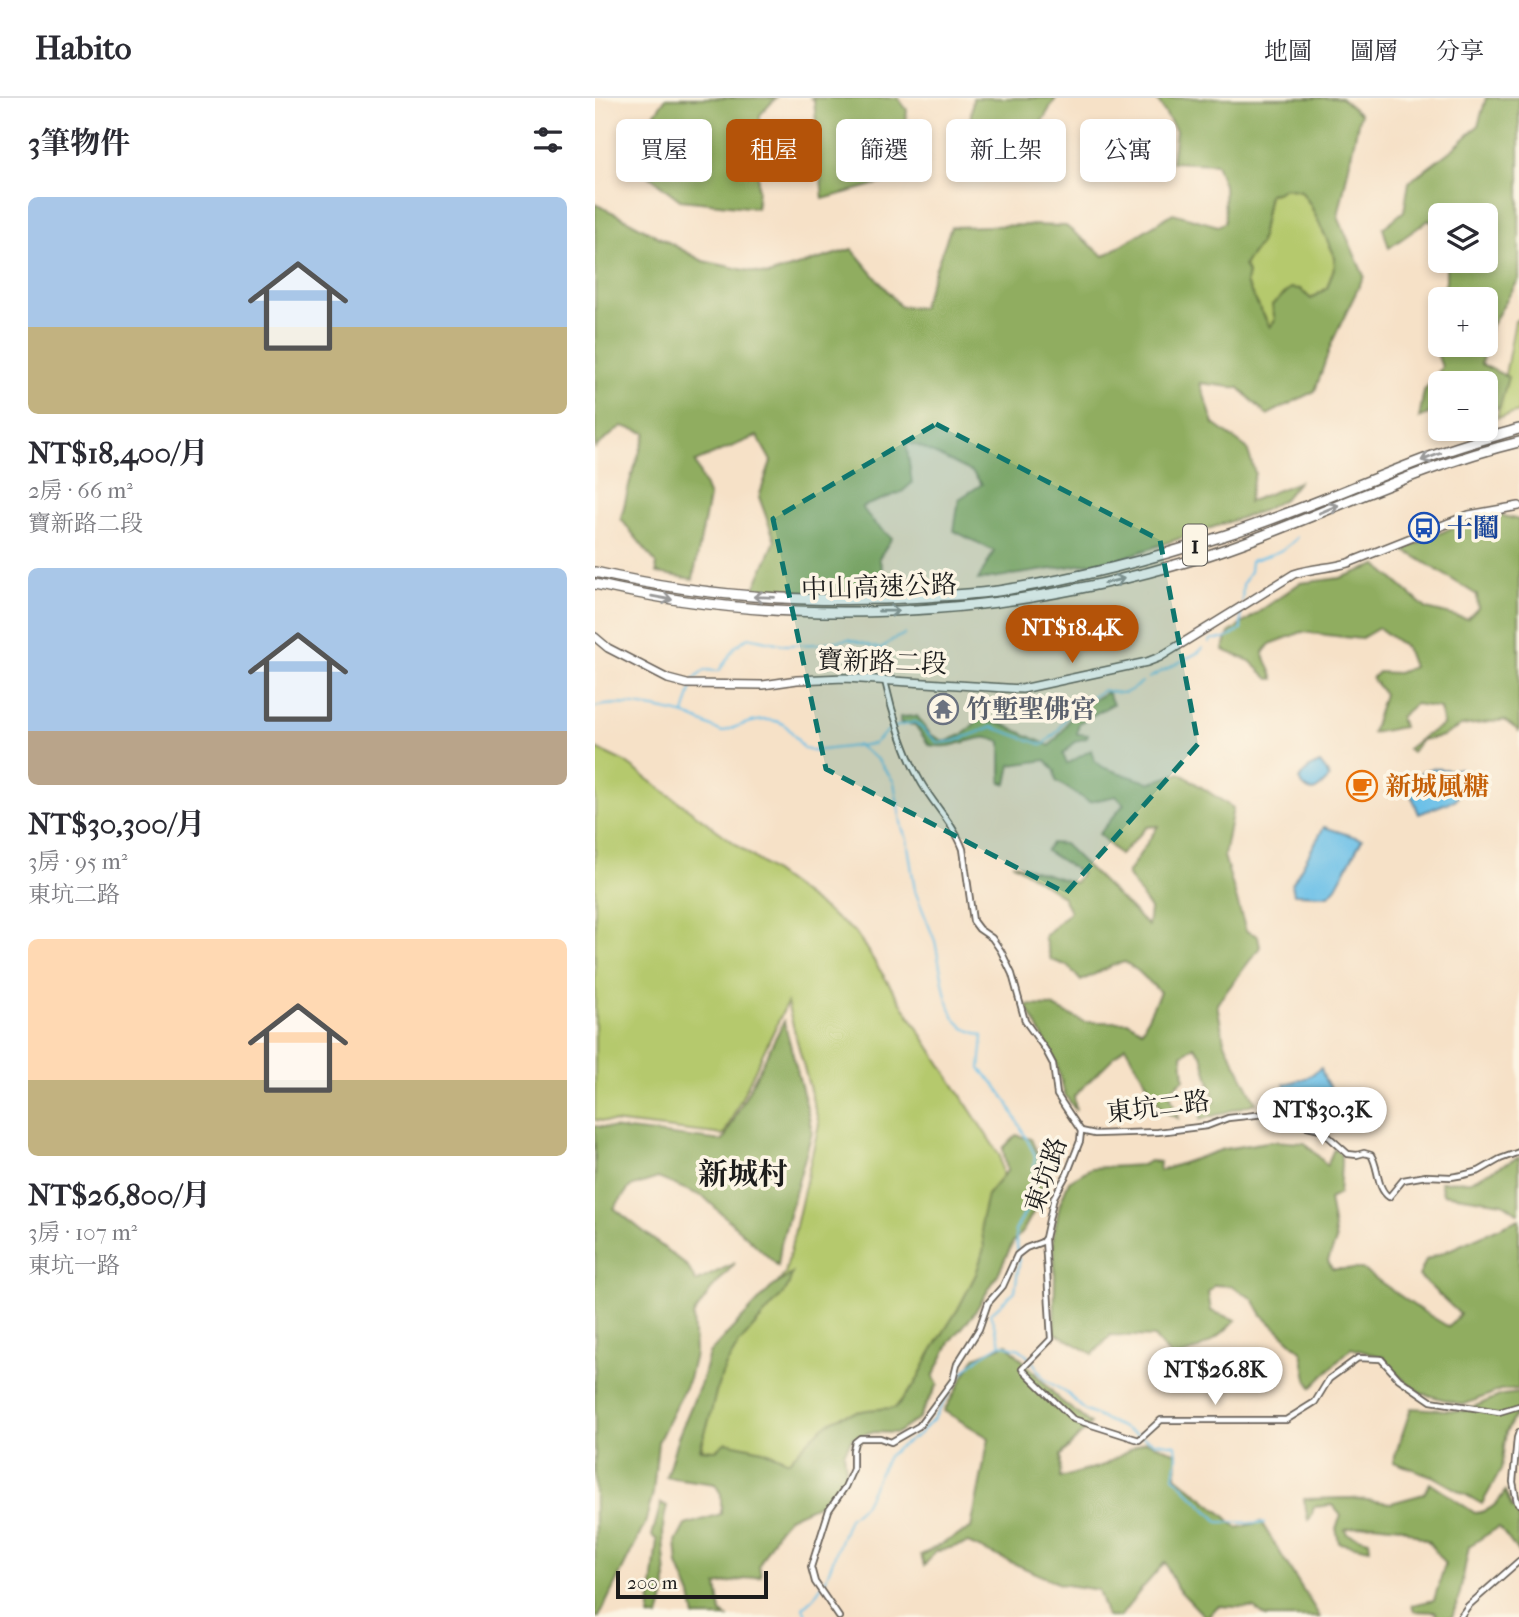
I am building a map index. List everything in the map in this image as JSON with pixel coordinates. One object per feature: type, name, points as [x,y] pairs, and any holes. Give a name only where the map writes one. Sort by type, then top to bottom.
[{"type":"highway","name":"中山高速公路","points":[[595,572],[737,596],[857,600],[960,595],[1008,589],[1102,571],[1186,548],[1230,534],[1441,453],[1519,429]]},
{"type":"highway","name":"中山高速公路","points":[[595,584],[680,601],[810,611],[907,611],[1007,601],[1109,582],[1197,558],[1454,460],[1519,442]]},
{"type":"street","name":"寶新路二段","points":[[595,637],[608,648],[668,679],[687,684],[762,685],[816,679],[885,680],[1022,689],[1147,662],[1173,649],[1294,574],[1348,563],[1469,515],[1519,506]]},
{"type":"street","name":"東坑路","points":[[839,1617],[815,1582],[811,1567],[829,1510],[845,1487],[853,1469],[855,1443],[860,1438],[880,1438],[891,1442],[919,1426],[953,1380],[957,1364],[979,1329],[988,1303],[1003,1286],[1017,1255],[1045,1238],[1054,1197],[1067,1174],[1080,1141],[1081,1131],[1057,1095],[1053,1064],[1025,1021],[1012,974],[1001,951],[992,938],[973,921],[963,849],[959,838],[921,782],[899,729],[885,680]]},
{"type":"street","name":"東坑二路","points":[[1081,1131],[1095,1134],[1158,1132],[1207,1126],[1228,1118],[1274,1113],[1320,1129],[1348,1154],[1371,1155],[1382,1189],[1389,1197],[1403,1180],[1463,1175],[1479,1171],[1519,1152]]},
{"type":"street","points":[[1045,1238],[1051,1339],[1022,1369],[1073,1419],[1139,1440],[1161,1420],[1286,1419],[1315,1402],[1329,1378],[1358,1358],[1381,1359],[1399,1379],[1431,1401],[1499,1412],[1519,1406]]},
{"type":"street","points":[[1519,1432],[1513,1482],[1519,1504]]},
{"type":"street","points":[[1513,1482],[1519,1480]]},
{"type":"street","points":[[1460,1617],[1468,1606],[1519,1561]]},
{"type":"highlighted area","points":[[936,424],[1160,540],[1198,744],[1066,893],[826,769],[773,519]]},
{"type":"green space","points":[[666,98],[776,98],[760,115],[760,119],[726,119],[726,182],[758,182],[757,208],[680,200],[657,182],[712,182],[712,119],[651,119]]},
{"type":"green space","points":[[811,98],[898,98],[907,110],[906,119],[836,119],[836,182],[885,182],[823,199],[822,119],[816,119],[814,100]]},
{"type":"green space","points":[[973,98],[1056,98],[1043,119],[971,119]]},
{"type":"green space","points":[[1156,98],[1341,98],[1360,114],[1338,217],[1364,276],[1332,342],[1315,391],[1267,415],[1239,388],[1200,383],[1214,424],[1247,448],[1255,473],[1248,502],[1298,482],[1285,498],[1264,510],[1119,559],[978,580],[994,551],[954,531],[959,499],[982,484],[972,472],[906,442],[912,483],[902,492],[862,507],[873,522],[892,538],[879,558],[888,587],[866,593],[753,591],[775,541],[759,497],[771,461],[757,436],[695,462],[709,497],[693,579],[657,573],[656,563],[621,519],[646,433],[622,426],[595,448],[595,204],[703,261],[768,275],[852,249],[900,306],[921,308],[951,227],[1066,226],[1104,256],[1173,213],[1218,226],[1225,222],[1224,185],[1216,164],[1176,162],[1176,119],[1169,119]],"holes":[[[1285,188],[1301,191],[1333,252],[1335,265],[1327,288],[1311,299],[1300,289],[1291,288],[1272,305],[1275,320],[1270,327],[1246,283],[1248,273],[1244,265],[1260,243],[1269,194]]]},
{"type":"green space","points":[[1486,98],[1519,98],[1519,279],[1498,314],[1498,287],[1444,287],[1446,273],[1498,273],[1498,203],[1428,203],[1428,221],[1389,248],[1383,228],[1404,211],[1409,182],[1478,126]]},
{"type":"green space","points":[[1284,188],[1301,191],[1310,204],[1333,252],[1335,265],[1327,288],[1311,299],[1300,289],[1270,327],[1246,283],[1248,273],[1244,265],[1260,243],[1269,194]]},
{"type":"green space","points":[[1519,318],[1519,412],[1498,418],[1498,413],[1515,321]]},
{"type":"green space","points":[[1438,357],[1483,357],[1481,364],[1496,371],[1439,371],[1442,367]]},
{"type":"green space","points":[[1498,372],[1508,377],[1498,407]]},
{"type":"green space","points":[[1428,386],[1428,414],[1419,418],[1424,391]]},
{"type":"green space","points":[[1500,515],[1519,520],[1519,731],[1504,720],[1461,726],[1443,736],[1421,740],[1412,752],[1408,749],[1424,736],[1443,725],[1440,708],[1415,704],[1400,717],[1403,727],[1372,733],[1384,694],[1372,678],[1378,672],[1398,673],[1413,667],[1406,648],[1379,628],[1360,639],[1302,632],[1270,644],[1263,653],[1274,679],[1269,679],[1250,661],[1223,650],[1229,633],[1300,583],[1340,578],[1377,565],[1427,609],[1467,619],[1478,608],[1477,595],[1403,550],[1471,519]]},
{"type":"green space","points":[[1107,692],[1113,704],[1079,723],[1077,734],[1088,735],[1087,738],[1076,741],[1063,754],[1067,764],[1091,750],[1095,762],[1105,768],[1150,783],[1180,773],[1233,808],[1224,856],[1246,931],[1258,936],[1260,947],[1217,1004],[1224,1041],[1256,1103],[1200,1120],[1200,1092],[1215,1102],[1202,1055],[1194,1046],[1182,1055],[1184,1079],[1169,1091],[1178,1118],[1163,1111],[1125,1046],[1074,1096],[1076,1111],[1065,1095],[1056,1062],[1026,1005],[1052,1006],[1084,1022],[1129,1022],[1142,1030],[1160,992],[1125,962],[1081,981],[1068,966],[1051,960],[1044,937],[1070,911],[1062,896],[1012,863],[1075,883],[1081,873],[1046,851],[1051,843],[1064,844],[1148,926],[1150,909],[1127,874],[1158,826],[1147,827],[1120,855],[1099,834],[1124,804],[1116,796],[1089,802],[1056,781],[1055,771],[1046,760],[1011,765],[1007,784],[1001,782],[1001,742],[985,738],[950,746],[929,745],[915,725],[900,723],[900,717],[917,716],[931,735],[945,742],[964,734],[979,719],[1005,725],[1050,746],[1074,711]]},
{"type":"green space","points":[[595,748],[625,762],[856,933],[1000,1156],[1009,1223],[908,1412],[843,1429],[796,1469],[698,1466],[721,1353],[785,1274],[819,1124],[787,1003],[724,1135],[595,1120]]},
{"type":"green space","points":[[784,1021],[812,1132],[781,1244],[778,1266],[704,1197],[658,1178],[630,1187],[614,1208],[688,1267],[696,1282],[735,1263],[693,1316],[695,1354],[689,1379],[658,1442],[653,1493],[645,1524],[599,1617],[595,1617],[595,1126],[723,1141]]},
{"type":"green space","points":[[1016,1135],[1031,1139],[1044,1167],[1041,1191],[1034,1211],[1023,1231],[1013,1242],[998,1274],[973,1315],[950,1342],[933,1377],[938,1384],[918,1419],[897,1433],[871,1432],[852,1438],[844,1453],[847,1476],[824,1502],[788,1518],[778,1530],[759,1565],[761,1576],[717,1585],[721,1613],[727,1617],[695,1617],[691,1596],[678,1565],[676,1542],[685,1525],[721,1514],[721,1494],[715,1484],[666,1477],[678,1437],[701,1383],[709,1353],[771,1288],[792,1274],[787,1289],[738,1345],[725,1367],[700,1449],[716,1450],[726,1442],[763,1450],[789,1461],[816,1433],[835,1419],[856,1412],[895,1408],[915,1384],[976,1274],[984,1248],[981,1221],[987,1195],[1007,1171],[1003,1148]]},
{"type":"green space","points":[[1273,1141],[1305,1143],[1327,1165],[1334,1149],[1341,1154],[1339,1194],[1329,1199],[1336,1241],[1328,1261],[1332,1269],[1362,1269],[1449,1327],[1460,1314],[1419,1276],[1426,1260],[1519,1219],[1519,1389],[1501,1390],[1463,1405],[1421,1393],[1399,1376],[1383,1357],[1351,1348],[1311,1388],[1302,1352],[1262,1315],[1253,1299],[1231,1286],[1215,1285],[1208,1292],[1211,1311],[1236,1320],[1207,1344],[1172,1358],[1154,1337],[1111,1335],[1093,1354],[1054,1332],[1053,1237],[1060,1203],[1069,1181],[1091,1168],[1142,1165],[1150,1161],[1160,1162],[1159,1171],[1224,1149]]},
{"type":"green space","points":[[1519,1157],[1519,1214],[1503,1203],[1443,1194],[1440,1182],[1471,1181]]},
{"type":"green space","points":[[1007,1344],[1060,1400],[1091,1424],[1061,1455],[1060,1478],[1104,1465],[1145,1441],[1177,1453],[1176,1476],[1237,1528],[1261,1522],[1320,1617],[1266,1617],[1254,1608],[1218,1606],[1205,1617],[1177,1588],[1165,1562],[1120,1617],[1107,1617],[1098,1590],[1060,1584],[968,1543],[935,1552],[924,1566],[921,1555],[971,1528],[989,1438],[944,1411],[975,1357]]},
{"type":"green space","points":[[1519,1393],[1519,1409],[1506,1432],[1501,1470],[1482,1504],[1432,1476],[1393,1462],[1411,1408],[1463,1411],[1502,1395]]},
{"type":"green space","points":[[1430,1483],[1475,1513],[1493,1506],[1505,1491],[1512,1508],[1519,1512],[1518,1552],[1499,1527],[1469,1546],[1459,1598],[1452,1617],[1436,1617],[1436,1612],[1414,1611],[1412,1605],[1434,1600],[1445,1564],[1428,1541],[1400,1527],[1373,1524],[1345,1529],[1347,1534],[1369,1540],[1370,1549],[1339,1543],[1336,1528],[1341,1516],[1333,1505],[1314,1507],[1308,1520],[1304,1499],[1351,1498],[1391,1503],[1424,1494]]},
{"type":"green space","points":[[661,1503],[667,1506],[663,1535],[666,1588],[659,1617],[649,1617],[657,1540],[652,1536]]},
{"type":"water","points":[[1320,763],[1329,778],[1311,791],[1299,780],[1303,774]]},
{"type":"water","points":[[1432,768],[1460,768],[1468,779],[1455,800],[1419,814],[1410,792],[1421,772]]},
{"type":"water","points":[[1324,827],[1362,839],[1329,895],[1294,894],[1292,884]]},
{"type":"water","points":[[1321,1068],[1334,1093],[1317,1117],[1309,1120],[1295,1118],[1281,1097],[1286,1091],[1284,1084],[1305,1079]]},
{"type":"waterway","points":[[1242,601],[1243,584],[1250,571],[1251,561],[1282,550],[1297,537]]},
{"type":"waterway","points":[[1209,642],[1212,639],[1225,639],[1241,630],[1241,612]]},
{"type":"waterway","points":[[693,681],[705,670],[719,671],[735,647],[748,637],[786,645],[820,644],[849,639],[881,649],[905,634]]},
{"type":"waterway","points":[[1149,678],[1203,648]]},
{"type":"waterway","points":[[595,707],[627,705],[662,709],[687,716],[722,732],[755,721],[772,720],[787,727],[804,749],[813,751],[873,744],[891,728],[915,722],[938,743],[955,741],[992,727],[1043,745],[1058,731],[1070,710],[1103,690],[1124,693],[1142,682]]},
{"type":"waterway","points":[[684,714],[692,687]]},
{"type":"waterway","points":[[807,1617],[803,1607],[825,1581],[849,1518],[864,1505],[888,1456],[918,1435],[933,1420],[961,1374],[980,1357],[1001,1344],[990,1314],[1015,1291],[1019,1263],[1015,1231],[1028,1207],[1035,1155],[1008,1103],[980,1069],[983,1036],[964,1028],[954,1018],[946,997],[935,941],[915,891],[894,782],[878,760],[857,745]]},
{"type":"waterway","points":[[1001,1344],[1020,1349],[1029,1358]]},
{"type":"waterway","points":[[1033,1362],[1044,1379],[1068,1394],[1084,1410],[1154,1442],[1176,1445],[1174,1477],[1219,1522],[1264,1523]]},
{"type":"place","name":"十鬮","points":[[1424,528]]},
{"type":"place","name":"竹塹聖佛宮","points":[[943,709]]},
{"type":"place","name":"新城風糖","points":[[1362,786]]},
{"type":"district","name":"新城村","points":[[743,1174]]}]
